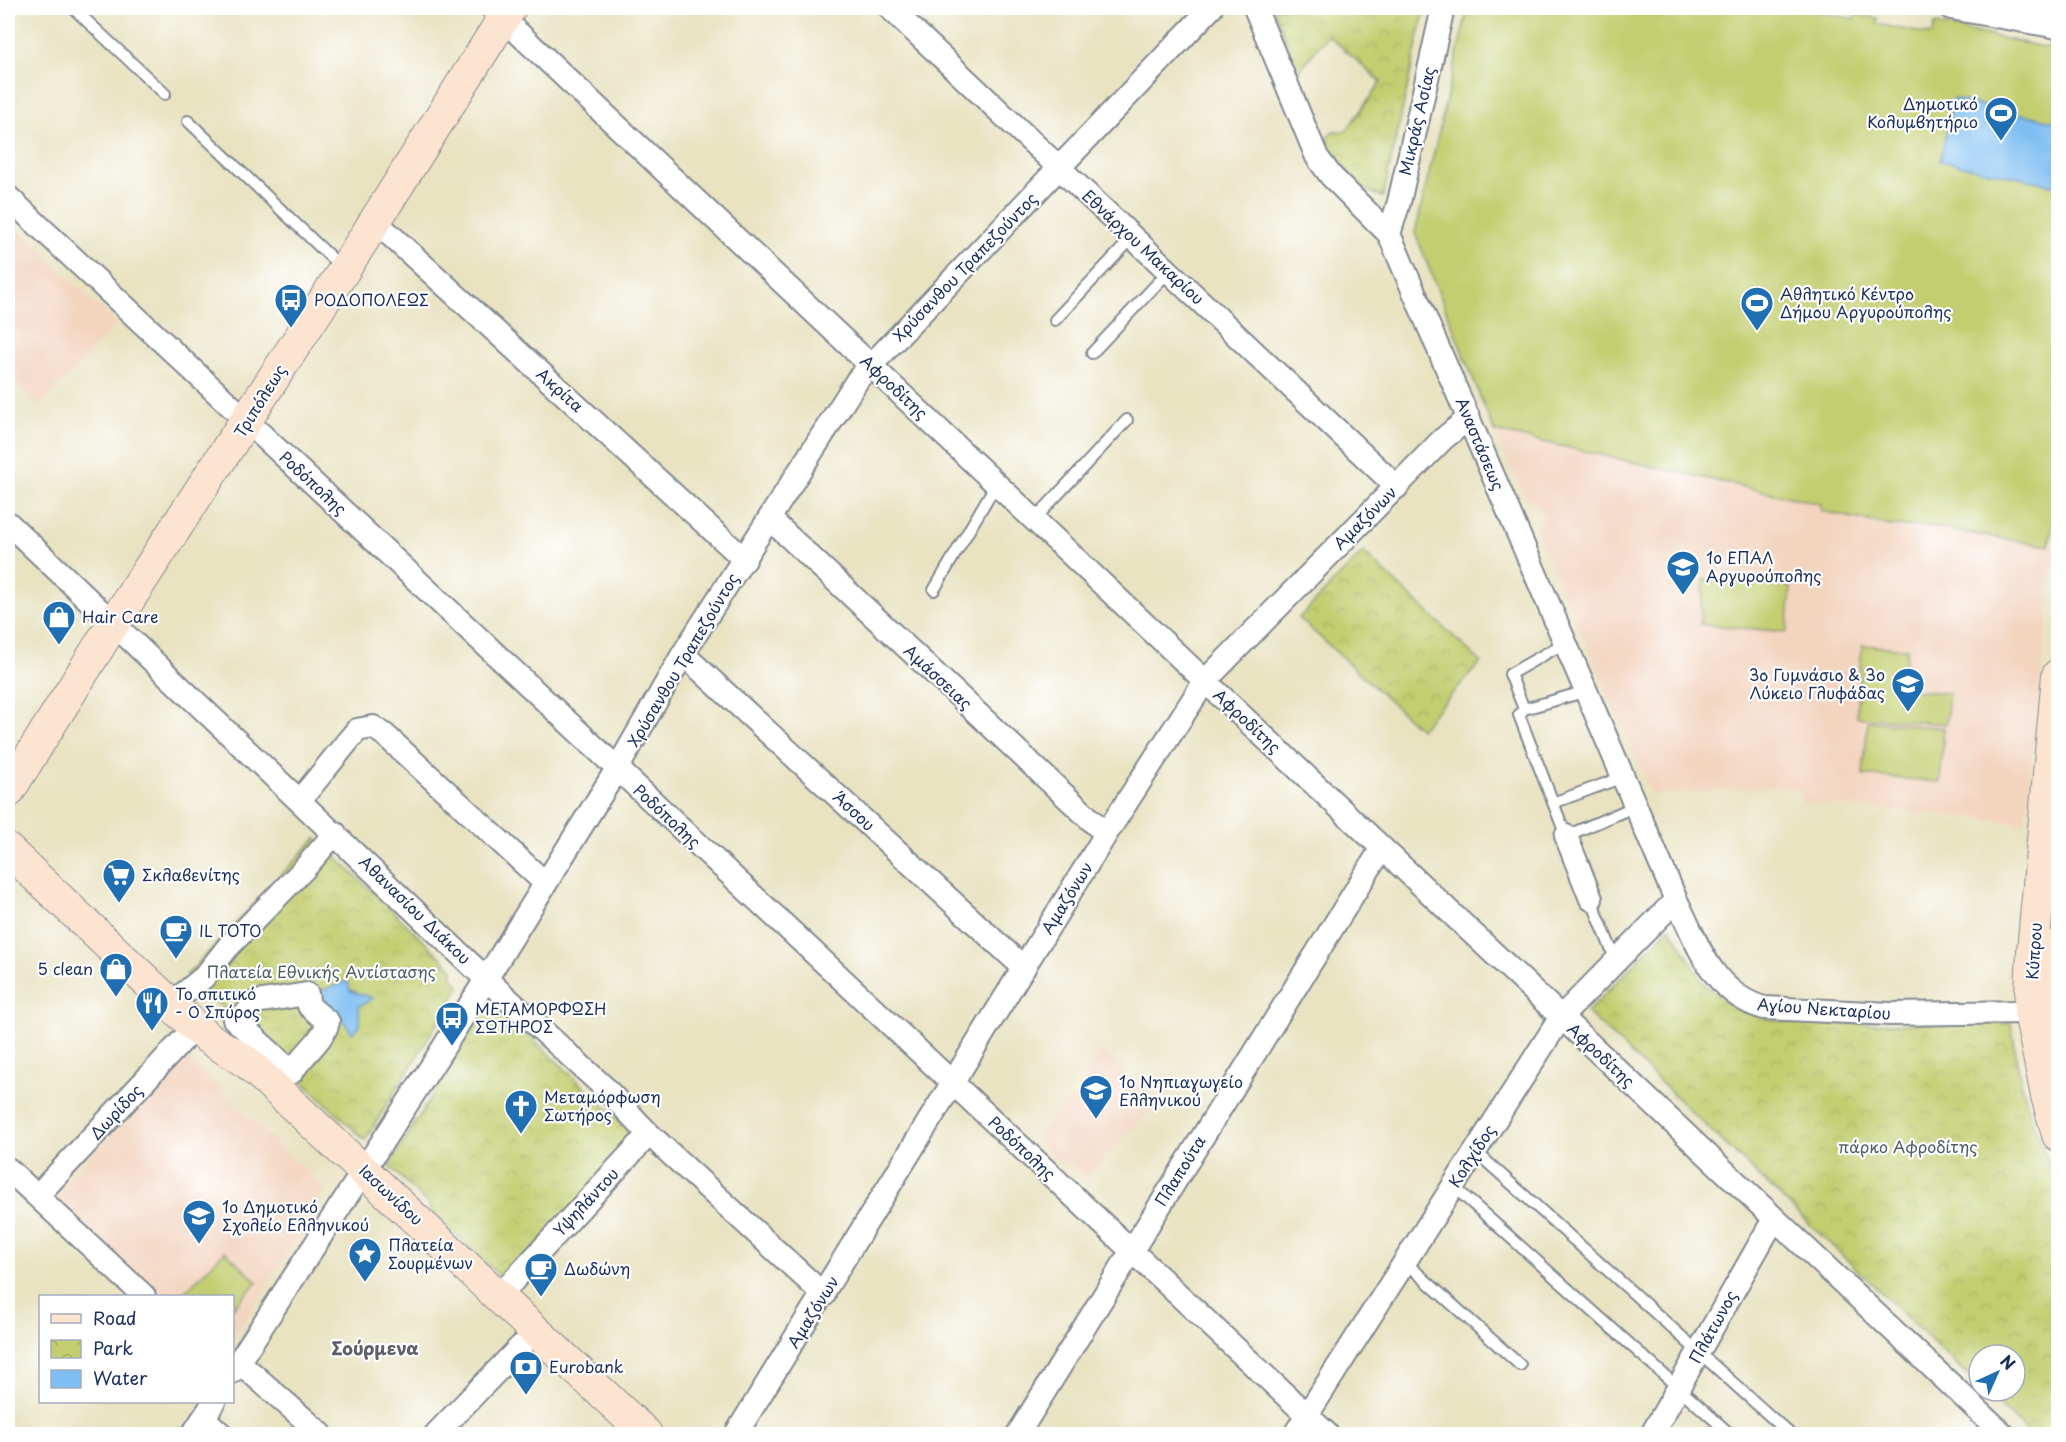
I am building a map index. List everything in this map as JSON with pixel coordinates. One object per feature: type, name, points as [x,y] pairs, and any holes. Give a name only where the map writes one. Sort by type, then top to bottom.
[{"type":"street","name":"Εθνάρχου Μακαρίου","points":[[890,8],[1396,487]]},
{"type":"street","name":"Χρύσανθου Τραπεζούντος","points":[[236,1367],[545,883],[617,768],[684,654],[858,380],[870,364],[1060,169],[1211,8]]},
{"type":"street","name":"Αναστάσεως","points":[[1255,8],[1317,157],[1331,176],[1389,234],[1676,900]]},
{"type":"street","name":"Μικράς Ασίας","points":[[1389,234],[1399,202],[1443,8]]},
{"type":"street","points":[[1951,8],[2058,27]]},
{"type":"street","name":"Τριπόλεως","points":[[8,792],[113,624],[247,422],[375,221],[501,11]]},
{"type":"street","name":"Αφροδίτης","points":[[501,11],[996,484],[2003,1434]]},
{"type":"street","name":"Ροδόπολης","points":[[8,197],[1327,1434]]},
{"type":"street","name":"Ακρίτα","points":[[375,221],[745,560]]},
{"type":"street","name":"Αμαζόνων","points":[[736,1434],[824,1295],[1106,834],[1205,681],[1443,439],[1469,418]]},
{"type":"street","name":"Αμάσσειας","points":[[771,520],[1106,834]]},
{"type":"street","name":"Αθανασίου Διάκου","points":[[8,523],[485,978],[604,1087],[649,1134],[824,1295]]},
{"type":"street","name":"Άσσου","points":[[684,654],[1024,968]]},
{"type":"street","name":"Κύπρου","points":[[2058,675],[2039,879],[2030,1011],[2047,1096],[2058,1135]]},
{"type":"street","points":[[300,800],[357,730],[364,726],[373,726],[545,883]]},
{"type":"street","points":[[171,1004],[204,977],[228,947],[304,869],[334,833]]},
{"type":"street","points":[[1566,836],[1591,899]]},
{"type":"street","name":"Πλαπούτα","points":[[1018,1434],[1382,848]]},
{"type":"street","name":"Ιασωνίδου","points":[[8,850],[201,1033],[234,1077],[499,1296],[646,1434]]},
{"type":"street","name":"Αγίου Νεκταρίου","points":[[1676,900],[1714,976],[1745,1003],[1764,1008],[1891,1014],[2030,1011]]},
{"type":"street","name":"Κολχίδος","points":[[1295,1434],[1561,1017],[1676,900]]},
{"type":"street","name":"Κύπρου","points":[[2058,946],[2058,1034]]},
{"type":"street","points":[[2030,1011],[2058,1034]]},
{"type":"street","name":"Δωρίδος","points":[[37,1196],[201,1033]]},
{"type":"street","name":"Υψηλάντου","points":[[499,1296],[649,1134]]},
{"type":"street","points":[[8,1169],[143,1295]]},
{"type":"street","name":"Ιασωνίδου","points":[[358,1178],[520,1346],[615,1434]]},
{"type":"street","name":"Πλάτωνος","points":[[1652,1434],[1774,1219]]},
{"type":"street","points":[[435,1434],[520,1346]]},
{"type":"street","points":[[236,1367],[321,1434]]},
{"type":"street","points":[[193,1434],[211,1407]]},
{"type":"lane","points":[[74,8],[165,94]]},
{"type":"lane","points":[[188,122],[344,270]]},
{"type":"lane","points":[[1055,320],[1133,237]]},
{"type":"lane","points":[[1092,353],[1168,271]]},
{"type":"lane","points":[[1034,520],[1127,420]]},
{"type":"lane","points":[[934,590],[996,484]]},
{"type":"lane","points":[[1524,709],[1510,674],[1566,642]]},
{"type":"lane","points":[[1587,691],[1524,709],[1519,715],[1566,836],[1636,806]]},
{"type":"lane","points":[[1553,804],[1624,777]]},
{"type":"lane","points":[[1591,899],[1616,961]]},
{"type":"lane","points":[[1475,1151],[1790,1434]]},
{"type":"lane","points":[[1453,1186],[1730,1434]]},
{"type":"lane","points":[[1405,1262],[1520,1365]]},
{"type":"lane","points":[[211,1407],[230,1434]]},
{"type":"shaded area","points":[[8,220],[117,324],[40,406],[8,375]]},
{"type":"shaded area","points":[[1494,431],[1821,504],[1821,510],[1892,526],[1925,526],[2055,547],[2025,823],[1800,802],[1801,790],[1770,787],[1652,795],[1535,527],[1546,516],[1537,504],[1524,496]]},
{"type":"shaded area","name":"1ο Νηπιαγωγείο Ελληνικού","points":[[1101,1050],[1157,1103],[1086,1179],[1071,1164],[1064,1165],[1035,1137],[1089,1078],[1086,1074]]},
{"type":"shaded area","name":"1ο Δημοτικό Σχολείο Ελληνικού","points":[[184,1056],[327,1190],[234,1337],[234,1295],[160,1295],[53,1196]]},
{"type":"green space","points":[[1273,8],[1425,8],[1383,197],[1361,188],[1324,141],[1333,131],[1346,131],[1381,82],[1328,35],[1298,72]]},
{"type":"green space","name":"Αθλητικό Κέντρο Δήμου Αργυρούπολης","points":[[1468,8],[1800,8],[1854,19],[1855,14],[1878,18],[1877,24],[1932,35],[1935,24],[2058,50],[2058,496],[2049,546],[1926,526],[1892,526],[1821,511],[1821,504],[1494,431],[1415,233]]},
{"type":"green space","points":[[1363,552],[1481,662],[1420,729],[1299,618]]},
{"type":"green space","points":[[1704,579],[1791,587],[1787,632],[1700,624]]},
{"type":"green space","points":[[1862,645],[1907,649],[1904,690],[1949,693],[1946,724],[1856,717]]},
{"type":"green space","points":[[1868,721],[1944,728],[1940,782],[1863,775]]},
{"type":"green space","name":"Πλατεία Εθνικής Αντίστασης","points":[[316,838],[453,969],[452,976],[460,987],[365,1140],[187,975]]},
{"type":"green space","name":"πάρκο Αφροδίτης","points":[[1670,927],[1704,984],[1735,1009],[1768,1019],[1805,1024],[2011,1023],[2020,1078],[2032,1120],[2058,1187],[2058,1434],[2030,1434],[1997,1403],[2027,1403],[2027,1343],[1967,1343],[1967,1375],[1587,1012]]},
{"type":"green space","points":[[489,1002],[497,1005],[637,1137],[504,1280],[429,1209],[430,1206],[389,1166]]},
{"type":"green space","points":[[225,1251],[257,1282],[234,1307],[234,1295],[182,1295]]},
{"type":"water","name":"Δημοτικό Κολυμβητήριο","points":[[1953,99],[2058,122],[2058,186],[1940,161]]},
{"type":"water","points":[[348,981],[350,991],[373,998],[359,1006],[360,1026],[352,1033],[338,1014],[319,1004],[317,992]]},
{"type":"place","name":"Δημοτικό Κολυμβητήριο","points":[[2001,142]]},
{"type":"place","name":"ΡΟΔΟΠΟΛΕΩΣ","points":[[291,329]]},
{"type":"place","name":"Αθλητικό Κέντρο Δήμου Αργυρούπολης","points":[[1757,332]]},
{"type":"place","name":"1o ΕΠΑΛ Αργυρούπολης","points":[[1683,596]]},
{"type":"place","name":"Hair Care","points":[[59,646]]},
{"type":"place","name":"3ο Γυμνάσιο & 3ο Λύκειο Γλυφάδας","points":[[1908,713]]},
{"type":"place","name":"Σκλαβενίτης","points":[[119,904]]},
{"type":"place","name":"IL TOTO","points":[[176,960]]},
{"type":"place","name":"5 clean","points":[[116,998]]},
{"type":"place","name":"Το σπιτικό - Ο Σπύρος","points":[[152,1032]]},
{"type":"place","name":"ΜΕΤΑΜΟΡΦΩΣΗ ΣΩΤΗΡΟΣ","points":[[452,1047]]},
{"type":"place","name":"1ο Νηπιαγωγείο Ελληνικού","points":[[1096,1120]]},
{"type":"place","name":"Μεταμόρφωση Σωτήρος","points":[[521,1135]]},
{"type":"place","name":"1ο Δημοτικό Σχολείο Ελληνικού","points":[[199,1245]]},
{"type":"place","name":"Πλατεία Σουρμένων","points":[[365,1283]]},
{"type":"place","name":"Δωδώνη","points":[[541,1298]]},
{"type":"place","name":"Eurobank","points":[[526,1396]]},
{"type":"district","name":"Σούρμενα","points":[[375,1349]]}]
